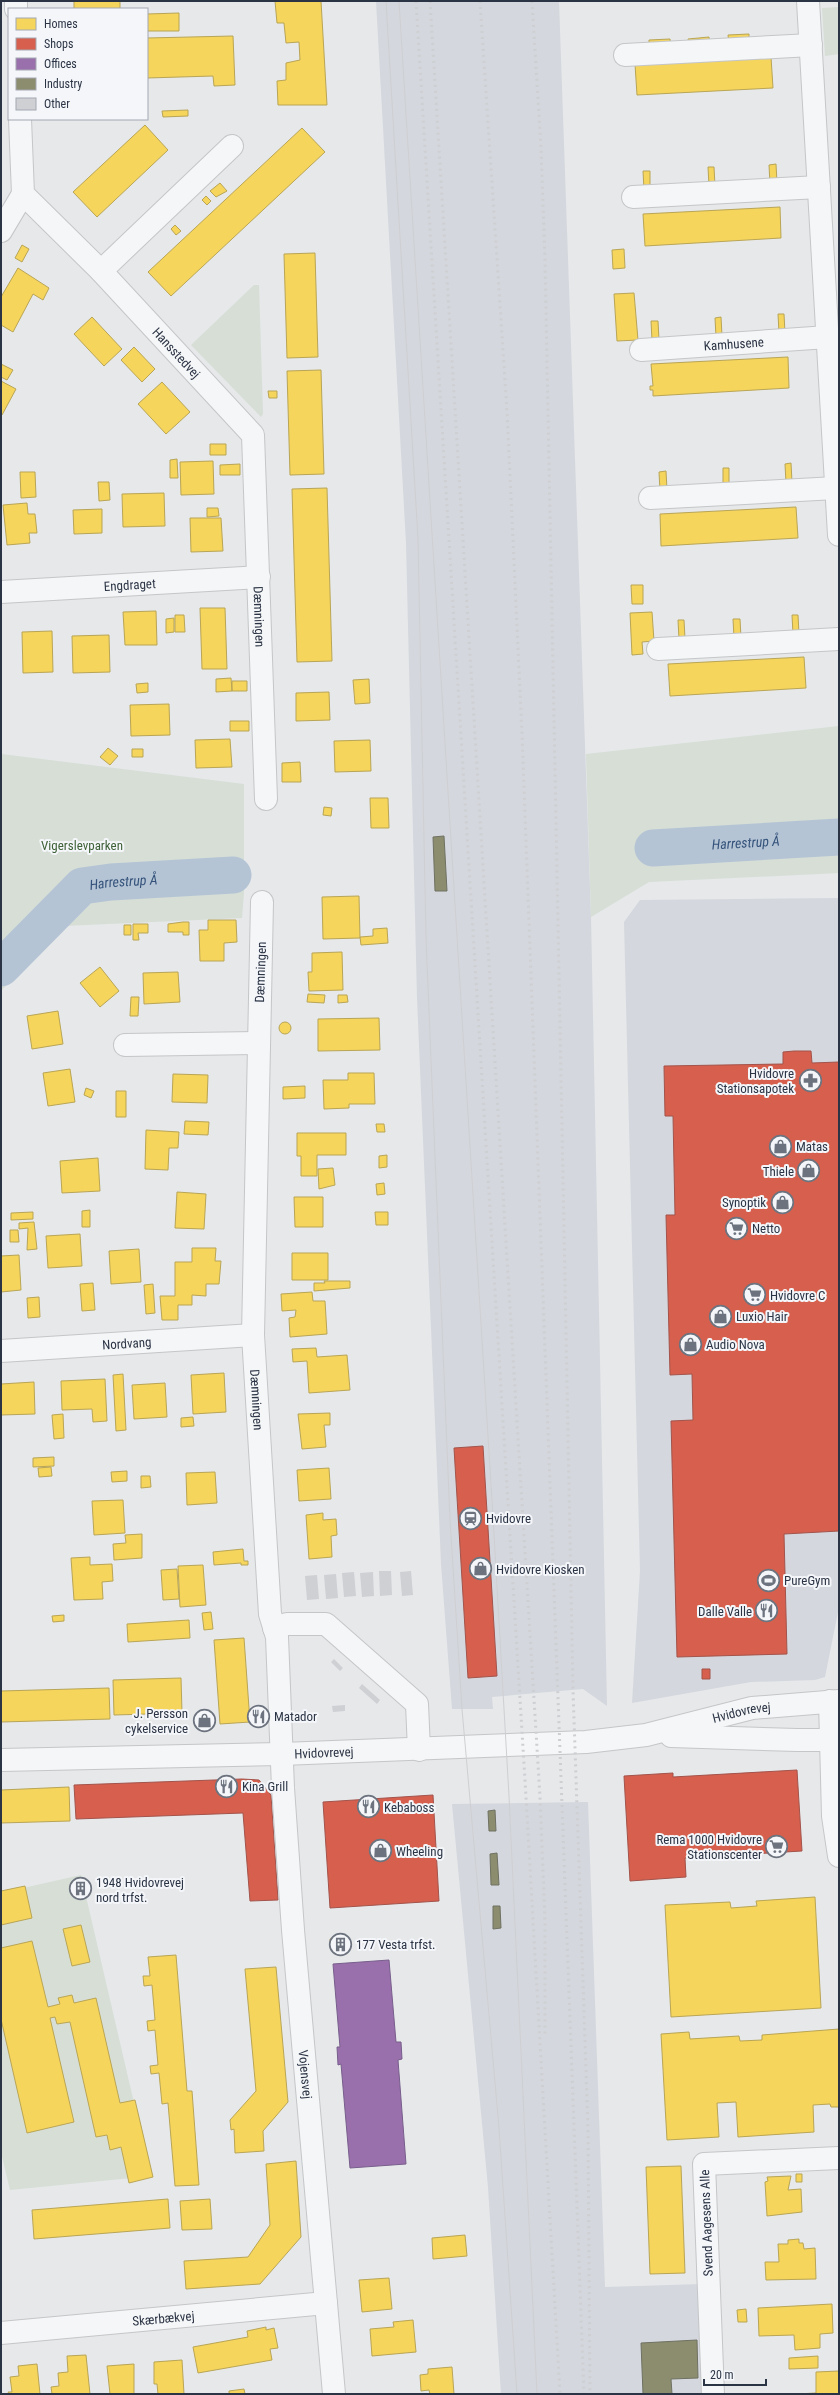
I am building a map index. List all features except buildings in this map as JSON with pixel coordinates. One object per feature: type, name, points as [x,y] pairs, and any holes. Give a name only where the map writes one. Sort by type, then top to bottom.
[{"type":"street","points":[[808,1],[839,535]]},
{"type":"street","points":[[625,55],[811,45]]},
{"type":"street","points":[[1,231],[23,194],[20,120]]},
{"type":"street","points":[[101,271],[232,146]]},
{"type":"street","points":[[633,197],[819,187]]},
{"type":"street","name":"Hansstedvej","points":[[23,194],[101,271],[253,435]]},
{"type":"street","name":"Kamhusene","points":[[641,350],[828,337]]},
{"type":"street","name":"Dæmningen","points":[[253,435],[266,799]]},
{"type":"street","points":[[650,498],[836,488]]},
{"type":"street","name":"Engdraget","points":[[1,592],[259,577]]},
{"type":"street","points":[[658,649],[839,639]]},
{"type":"street","name":"Dæmningen","points":[[262,902],[252,1335],[270,1614],[277,1637],[282,1754]]},
{"type":"street","points":[[125,1045],[258,1043]]},
{"type":"street","name":"Nordvang","points":[[1,1351],[252,1335]]},
{"type":"street","points":[[274,1628],[287,1624],[326,1624],[417,1704],[419,1750]]},
{"type":"street","points":[[835,1701],[832,1816],[839,1856]]},
{"type":"street","name":"Hvidovrevej","points":[[1,1760],[419,1750],[594,1741],[646,1735],[752,1708],[835,1701]]},
{"type":"street","name":"Hvidovrevej","points":[[646,1735],[835,1740]]},
{"type":"street","name":"Vojensvej","points":[[282,1754],[293,1930],[334,2394]]},
{"type":"street","name":"Svend Aagesens Alle","points":[[713,2394],[704,2164],[839,2158]]},
{"type":"street","name":"Skærbækvej","points":[[1,2333],[326,2303]]},
{"type":"shaded area","points":[[376,1],[559,1],[591,917],[607,1706],[583,1689],[492,1697],[493,1709],[452,1709],[441,1564],[417,998],[406,543]]},
{"type":"shaded area","points":[[839,898],[839,1607],[825,1677],[815,1680],[751,1682],[632,1703],[640,1571],[624,922],[640,900]]},
{"type":"shaded area","points":[[588,1802],[605,2287],[703,2284],[710,2394],[501,2394],[488,2187],[452,1804]]},
{"type":"green space","points":[[839,7],[839,54],[825,56],[822,8]]},
{"type":"green space","points":[[254,285],[259,285],[263,414],[261,417],[191,345]]},
{"type":"green space","points":[[839,726],[839,873],[649,882],[591,917],[586,754]]},
{"type":"green space","name":"Vigerslevparken","points":[[1,754],[244,784],[244,892],[242,918],[63,926],[1,991]]},
{"type":"green space","points":[[81,1875],[151,2176],[10,2190],[1,2152],[1,1893]]},
{"type":"waterway","name":"Harrestrup Å","points":[[653,848],[839,837]]},
{"type":"waterway","name":"Harrestrup Å","points":[[1,968],[82,886],[111,882],[233,875]]},
{"type":"tram line","points":[[386,1],[418,539],[426,938],[450,1520],[462,1709],[499,2128],[517,2394]]},
{"type":"tram line","points":[[399,1],[493,1517],[509,1796],[537,2394]]},
{"type":"railway","points":[[416,1],[526,1797],[560,2394]]},
{"type":"railway","points":[[430,1],[540,1797],[545,1920],[545,2036]]},
{"type":"railway","points":[[480,1],[507,411],[522,734],[584,2394]]},
{"type":"railway","points":[[532,1],[541,148],[545,259],[573,1690],[588,2129],[590,2394]]},
{"type":"place","name":"Hvidovre Stationsapotek","points":[[810,1080]]},
{"type":"place","name":"Matas","points":[[781,1146]]},
{"type":"place","name":"Thiele","points":[[809,1171]]},
{"type":"place","name":"Synoptik","points":[[782,1202]]},
{"type":"place","name":"Netto","points":[[736,1228]]},
{"type":"place","name":"Hvidovre C","points":[[754,1295]]},
{"type":"place","name":"Luxio Hair","points":[[721,1316]]},
{"type":"place","name":"Audio Nova","points":[[690,1344]]},
{"type":"place","name":"Hvidovre","points":[[471,1518]]},
{"type":"place","name":"Hvidovre Kiosken","points":[[480,1569]]},
{"type":"place","name":"PureGym","points":[[768,1580]]},
{"type":"place","name":"Dalle Valle","points":[[767,1611]]},
{"type":"place","name":"Matador","points":[[258,1716]]},
{"type":"place","name":"J. Persson cykelservice","points":[[204,1720]]},
{"type":"place","name":"Kina Grill","points":[[226,1786]]},
{"type":"place","name":"Kebaboss","points":[[369,1807]]},
{"type":"place","name":"Rema 1000 Hvidovre Stationscenter","points":[[777,1846]]},
{"type":"place","name":"Wheeling","points":[[381,1851]]},
{"type":"place","name":"1948 Hvidovrevej nord trfst.","points":[[80,1889]]},
{"type":"place","name":"177 Vesta trfst.","points":[[340,1944]]}]
